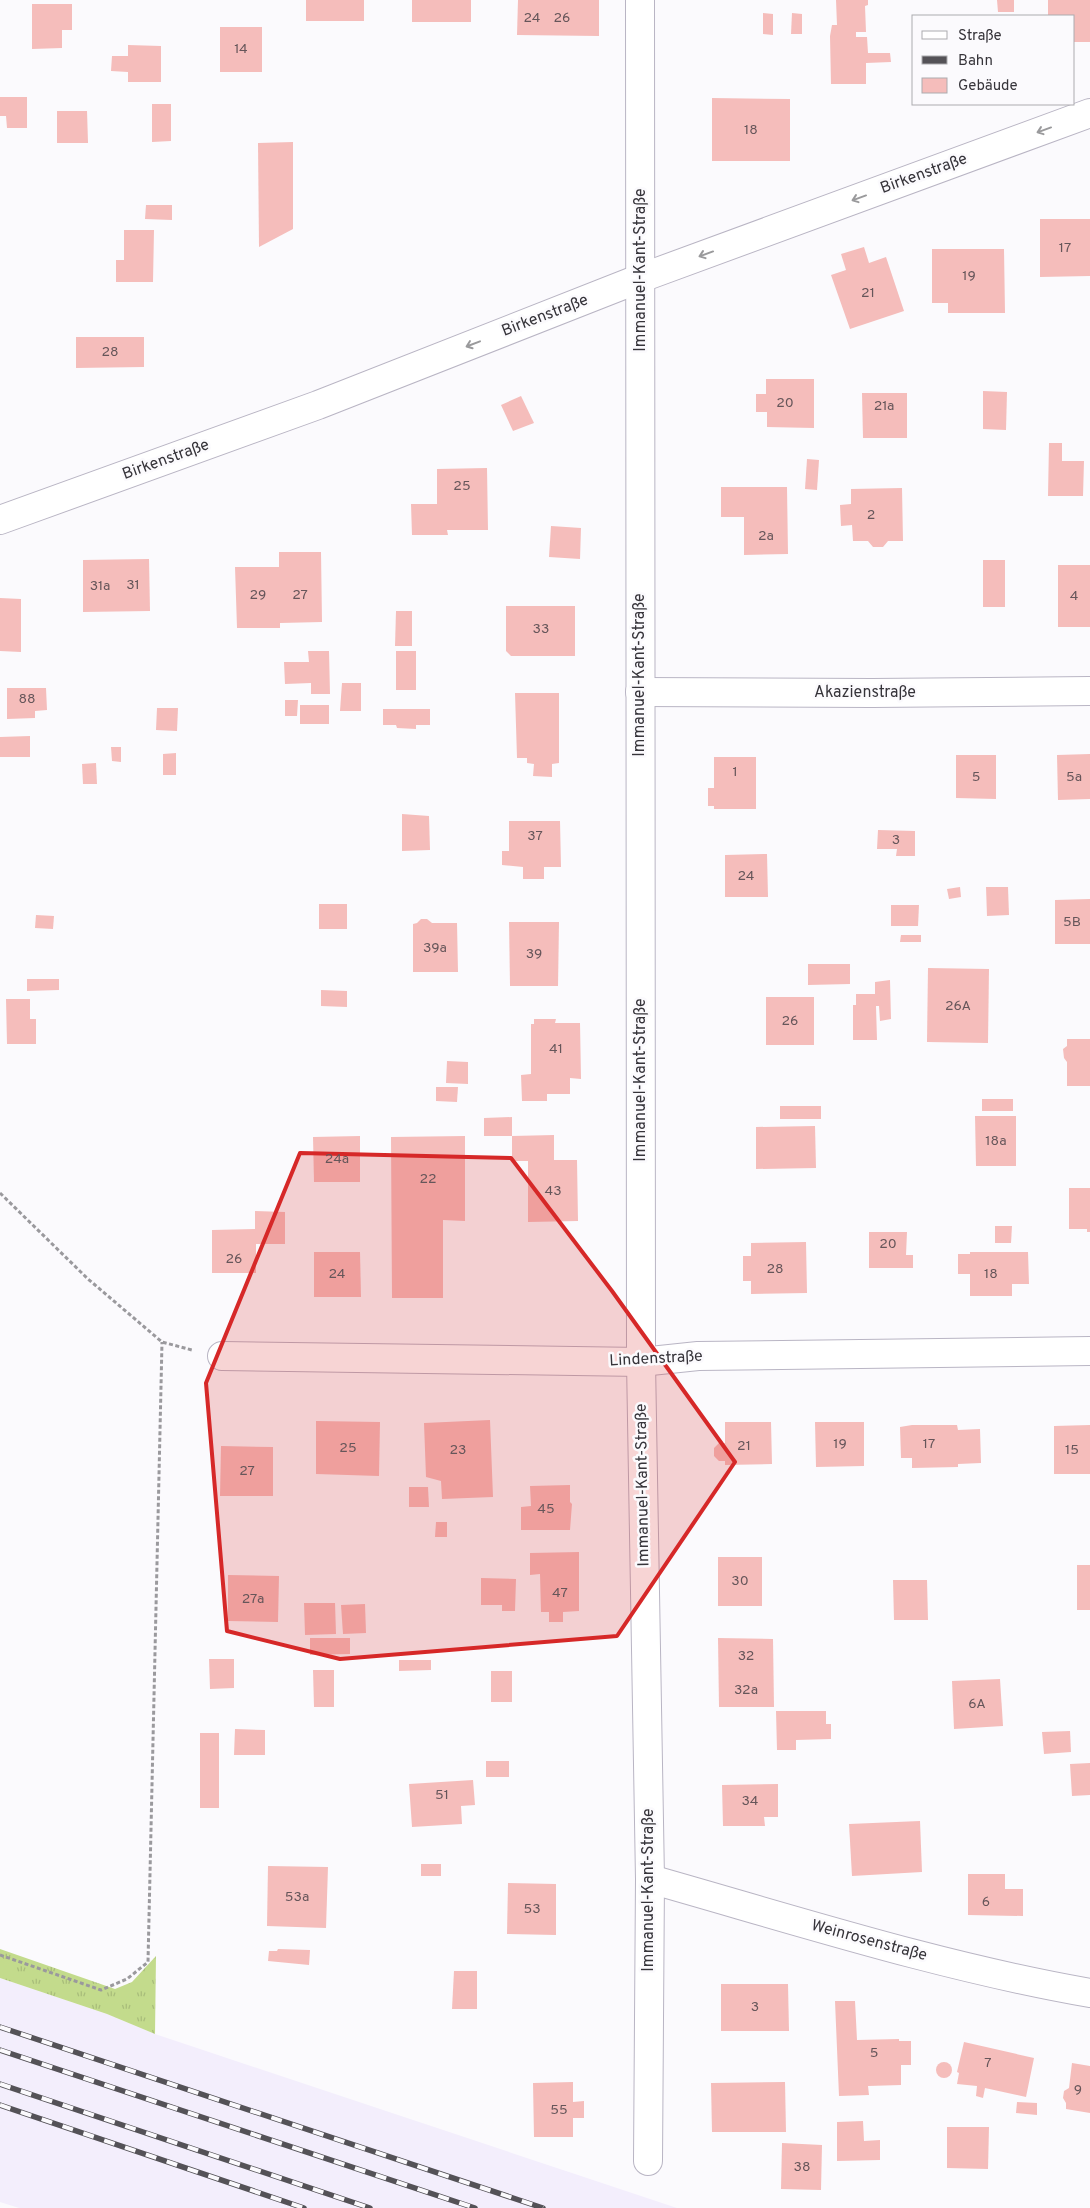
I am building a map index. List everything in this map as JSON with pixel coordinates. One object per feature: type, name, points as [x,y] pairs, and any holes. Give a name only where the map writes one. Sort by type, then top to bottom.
[{"type":"street","name":"Immanuel-Kant-Straße","points":[[640,0],[642,278],[640,692],[641,1362],[650,1879],[648,2161]]},
{"type":"street","name":"Birkenstraße","points":[[0,520],[318,405],[642,278],[1090,113]]},
{"type":"street","name":"Akazienstraße","points":[[640,692],[872,694],[1090,691]]},
{"type":"street","name":"Lindenstraße","points":[[222,1356],[641,1362],[698,1356],[1090,1351]]},
{"type":"street","name":"Weinrosenstraße","points":[[650,1879],[922,1956],[1022,1981],[1090,1993]]},
{"type":"path","points":[[0,1193],[88,1279],[162,1342],[148,1962],[127,1979],[101,1990],[0,1955]]},
{"type":"highlighted area","points":[[300,1153],[511,1158],[612,1291],[735,1462],[617,1636],[340,1659],[227,1631],[206,1383]]},
{"type":"shaded area","points":[[0,1978],[107,2014],[155,2034],[677,2208],[19,2208],[0,2202]]},
{"type":"green space","points":[[0,1949],[115,1989],[132,1982],[156,1956],[155,2034],[107,2014],[0,1978]]},
{"type":"building","points":[[306,0],[364,0],[364,21],[306,21]]},
{"type":"building","points":[[412,0],[471,0],[471,22],[412,22]]},
{"type":"building","points":[[518,0],[599,0],[599,36],[517,35]]},
{"type":"building","points":[[836,0],[868,0],[868,5],[865,6],[866,32],[856,32],[856,37],[867,37],[868,53],[890,53],[891,62],[866,63],[866,84],[831,84],[830,36],[832,25],[837,25]]},
{"type":"building","points":[[997,0],[1014,0],[1014,12],[998,12]]},
{"type":"building","points":[[1048,0],[1090,0],[1090,42],[1075,42],[1075,15],[1048,15]]},
{"type":"building","points":[[32,4],[72,4],[72,30],[62,30],[62,48],[32,49]]},
{"type":"building","points":[[763,13],[773,14],[773,35],[763,34]]},
{"type":"building","points":[[792,13],[802,14],[802,34],[791,34]]},
{"type":"building","points":[[220,27],[262,27],[262,72],[220,72]]},
{"type":"building","points":[[128,45],[161,46],[161,82],[128,82],[128,72],[111,71],[112,56],[128,56]]},
{"type":"building","points":[[0,97],[27,97],[27,128],[7,128],[6,116],[0,116]]},
{"type":"building","points":[[712,98],[790,99],[790,161],[712,161]]},
{"type":"building","points":[[152,104],[171,104],[171,141],[152,142]]},
{"type":"building","points":[[57,111],[87,111],[88,143],[57,143]]},
{"type":"building","points":[[293,142],[293,229],[259,247],[258,143]]},
{"type":"building","points":[[146,205],[172,205],[172,220],[145,219]]},
{"type":"building","points":[[1040,219],[1090,219],[1090,276],[1040,277]]},
{"type":"building","points":[[124,230],[154,230],[153,282],[116,282],[116,260],[124,260]]},
{"type":"building","points":[[864,247],[869,263],[886,257],[904,311],[850,329],[831,275],[846,270],[841,254]]},
{"type":"building","points":[[932,249],[1004,249],[1005,313],[948,313],[948,303],[932,303]]},
{"type":"building","points":[[76,337],[144,337],[144,367],[76,368]]},
{"type":"building","points":[[766,379],[814,379],[814,428],[767,427],[767,412],[756,412],[756,394],[766,394]]},
{"type":"building","points":[[983,391],[1007,392],[1006,430],[983,429]]},
{"type":"building","points":[[862,393],[907,393],[907,438],[863,438]]},
{"type":"building","points":[[521,396],[534,423],[513,431],[501,405]]},
{"type":"building","points":[[1049,443],[1062,443],[1062,461],[1084,461],[1083,496],[1048,496]]},
{"type":"building","points":[[807,459],[819,460],[817,490],[805,489]]},
{"type":"building","points":[[487,468],[488,530],[447,530],[448,535],[412,535],[411,504],[437,504],[437,469]]},
{"type":"building","points":[[721,487],[787,487],[788,554],[744,555],[744,517],[721,517]]},
{"type":"building","points":[[902,488],[903,541],[888,541],[883,547],[873,547],[868,541],[853,541],[852,525],[841,526],[840,505],[851,504],[851,489]]},
{"type":"building","points":[[551,526],[581,528],[580,559],[549,557]]},
{"type":"building","points":[[279,552],[321,552],[322,622],[280,623],[280,628],[237,628],[235,567],[279,567]]},
{"type":"building","points":[[149,559],[150,611],[83,612],[83,560]]},
{"type":"building","points":[[983,560],[1005,560],[1005,607],[983,607]]},
{"type":"building","points":[[1058,565],[1090,565],[1090,627],[1058,627]]},
{"type":"building","points":[[0,598],[21,599],[21,652],[0,651]]},
{"type":"building","points":[[506,606],[575,606],[575,656],[511,656],[506,651]]},
{"type":"building","points":[[396,611],[412,611],[412,646],[395,646]]},
{"type":"building","points":[[308,651],[329,651],[330,694],[311,694],[311,683],[285,684],[284,662],[309,662]]},
{"type":"building","points":[[396,651],[416,651],[416,690],[396,690]]},
{"type":"building","points":[[342,683],[361,683],[361,711],[340,711]]},
{"type":"building","points":[[7,688],[46,688],[47,710],[35,711],[35,718],[7,719]]},
{"type":"building","points":[[515,693],[559,693],[559,763],[552,764],[552,777],[533,776],[534,764],[527,763],[527,758],[517,758]]},
{"type":"building","points":[[285,700],[298,700],[297,716],[285,716]]},
{"type":"building","points":[[300,705],[329,705],[329,724],[300,724]]},
{"type":"building","points":[[157,708],[178,708],[177,731],[156,730]]},
{"type":"building","points":[[383,709],[430,709],[430,725],[416,725],[416,729],[397,728],[396,725],[383,725]]},
{"type":"building","points":[[30,736],[30,757],[0,757],[0,737]]},
{"type":"building","points":[[111,747],[121,747],[121,762],[112,761]]},
{"type":"building","points":[[176,753],[176,775],[163,775],[163,754]]},
{"type":"building","points":[[1090,754],[1090,799],[1058,800],[1057,755]]},
{"type":"building","points":[[956,755],[996,755],[996,799],[956,798]]},
{"type":"building","points":[[714,757],[756,757],[756,809],[714,809],[714,806],[708,806],[708,788],[714,788]]},
{"type":"building","points":[[96,763],[97,784],[83,784],[82,764]]},
{"type":"building","points":[[402,814],[429,816],[430,850],[402,851]]},
{"type":"building","points":[[509,821],[560,821],[561,867],[544,867],[544,879],[523,879],[523,867],[502,865],[502,851],[509,851]]},
{"type":"building","points":[[878,830],[915,831],[915,856],[896,856],[897,849],[877,849]]},
{"type":"building","points":[[767,854],[768,897],[725,897],[725,855]]},
{"type":"building","points":[[960,887],[961,897],[949,899],[947,889]]},
{"type":"building","points":[[986,887],[1008,887],[1009,915],[987,916]]},
{"type":"building","points":[[1090,899],[1090,944],[1055,944],[1055,900]]},
{"type":"building","points":[[319,904],[347,904],[347,929],[319,929]]},
{"type":"building","points":[[891,905],[919,905],[918,926],[891,926]]},
{"type":"building","points":[[36,915],[54,916],[53,929],[35,928]]},
{"type":"building","points":[[421,919],[427,919],[432,923],[457,923],[458,972],[413,972],[413,924]]},
{"type":"building","points":[[509,922],[559,922],[558,986],[510,986]]},
{"type":"building","points":[[901,935],[921,935],[921,942],[900,942]]},
{"type":"building","points":[[808,964],[850,964],[850,984],[808,985]]},
{"type":"building","points":[[928,968],[989,969],[988,1043],[927,1042]]},
{"type":"building","points":[[27,979],[59,979],[59,990],[27,991]]},
{"type":"building","points":[[890,980],[891,1019],[880,1021],[879,1006],[876,1006],[877,1040],[853,1040],[853,1005],[856,1005],[856,994],[875,994],[875,982]]},
{"type":"building","points":[[321,990],[347,991],[347,1007],[321,1006]]},
{"type":"building","points":[[766,997],[814,997],[814,1045],[766,1045]]},
{"type":"building","points":[[6,999],[30,999],[30,1019],[36,1019],[36,1044],[7,1044]]},
{"type":"building","points":[[534,1019],[556,1019],[555,1023],[580,1023],[581,1079],[570,1078],[570,1094],[547,1094],[547,1101],[522,1101],[521,1075],[531,1074],[531,1024],[534,1024]]},
{"type":"building","points":[[1067,1039],[1090,1039],[1090,1086],[1067,1086],[1067,1062],[1064,1058],[1063,1049],[1067,1046]]},
{"type":"building","points":[[447,1061],[468,1062],[468,1084],[446,1083]]},
{"type":"building","points":[[436,1087],[458,1087],[457,1102],[436,1101]]},
{"type":"building","points":[[982,1099],[1013,1099],[1013,1111],[982,1111]]},
{"type":"building","points":[[780,1106],[821,1106],[821,1119],[780,1119]]},
{"type":"building","points":[[975,1116],[1016,1116],[1016,1166],[976,1166]]},
{"type":"building","points":[[512,1117],[512,1136],[484,1136],[484,1118]]},
{"type":"building","points":[[815,1126],[816,1168],[756,1169],[756,1127]]},
{"type":"building","points":[[554,1135],[554,1160],[577,1160],[578,1221],[528,1222],[528,1161],[512,1161],[512,1136]]},
{"type":"building","points":[[360,1136],[360,1182],[314,1182],[313,1137]]},
{"type":"building","points":[[465,1136],[465,1221],[443,1220],[443,1298],[392,1298],[391,1137]]},
{"type":"building","points":[[1069,1188],[1090,1188],[1090,1232],[1087,1232],[1087,1229],[1069,1229]]},
{"type":"building","points":[[255,1211],[285,1212],[285,1244],[256,1244],[256,1273],[212,1273],[212,1230],[255,1229]]},
{"type":"building","points":[[995,1226],[1012,1226],[1011,1243],[995,1243]]},
{"type":"building","points":[[869,1232],[907,1232],[906,1255],[913,1255],[913,1268],[869,1268]]},
{"type":"building","points":[[806,1242],[807,1293],[751,1294],[751,1281],[743,1281],[743,1256],[751,1256],[751,1243]]},
{"type":"building","points":[[314,1252],[360,1252],[361,1297],[314,1297]]},
{"type":"building","points":[[970,1252],[1028,1252],[1029,1284],[1012,1284],[1012,1296],[970,1296],[970,1274],[958,1274],[958,1254],[970,1254]]},
{"type":"building","points":[[490,1420],[493,1497],[442,1499],[441,1481],[426,1477],[424,1423]]},
{"type":"building","points":[[316,1421],[380,1422],[379,1476],[316,1474]]},
{"type":"building","points":[[725,1422],[771,1422],[772,1464],[725,1465],[725,1461],[719,1461],[714,1456],[714,1448],[719,1443],[725,1443]]},
{"type":"building","points":[[815,1422],[864,1422],[864,1466],[816,1467]]},
{"type":"building","points":[[912,1425],[957,1425],[958,1430],[980,1429],[981,1463],[958,1464],[958,1467],[912,1468],[912,1458],[901,1458],[900,1427]]},
{"type":"building","points":[[1090,1425],[1090,1474],[1054,1474],[1054,1426]]},
{"type":"building","points":[[221,1446],[273,1447],[273,1496],[220,1496]]},
{"type":"building","points":[[570,1485],[570,1502],[572,1504],[570,1530],[521,1530],[521,1507],[531,1506],[530,1486]]},
{"type":"building","points":[[409,1487],[428,1487],[429,1507],[409,1507]]},
{"type":"building","points":[[436,1522],[447,1522],[447,1537],[435,1537]]},
{"type":"building","points":[[579,1552],[579,1611],[563,1612],[563,1622],[549,1622],[549,1612],[541,1612],[540,1574],[530,1575],[530,1553]]},
{"type":"building","points":[[718,1557],[762,1557],[762,1606],[718,1606]]},
{"type":"building","points":[[1077,1565],[1090,1565],[1090,1610],[1077,1610]]},
{"type":"building","points":[[228,1575],[279,1576],[278,1622],[228,1621]]},
{"type":"building","points":[[481,1578],[516,1579],[515,1611],[502,1611],[502,1605],[481,1605]]},
{"type":"building","points":[[893,1580],[927,1580],[928,1620],[894,1620]]},
{"type":"building","points":[[304,1603],[335,1603],[336,1634],[305,1635]]},
{"type":"building","points":[[365,1604],[366,1633],[343,1634],[341,1605]]},
{"type":"building","points":[[310,1638],[350,1638],[350,1654],[310,1655]]},
{"type":"building","points":[[718,1638],[773,1639],[774,1707],[719,1707]]},
{"type":"building","points":[[209,1659],[234,1659],[234,1688],[210,1689]]},
{"type":"building","points":[[399,1660],[431,1660],[431,1670],[399,1671]]},
{"type":"building","points":[[313,1670],[334,1670],[334,1707],[314,1707]]},
{"type":"building","points":[[491,1671],[512,1671],[512,1702],[491,1702]]},
{"type":"building","points":[[1000,1679],[1003,1726],[954,1729],[952,1681]]},
{"type":"building","points":[[776,1711],[826,1711],[826,1724],[831,1724],[831,1739],[796,1740],[796,1750],[777,1750]]},
{"type":"building","points":[[235,1729],[265,1730],[265,1755],[234,1755]]},
{"type":"building","points":[[1070,1731],[1071,1752],[1044,1754],[1042,1732]]},
{"type":"building","points":[[200,1733],[219,1733],[219,1808],[200,1808]]},
{"type":"building","points":[[486,1761],[509,1761],[509,1777],[486,1777]]},
{"type":"building","points":[[1090,1763],[1090,1795],[1072,1796],[1070,1764]]},
{"type":"building","points":[[473,1780],[475,1805],[461,1806],[462,1824],[412,1827],[409,1784]]},
{"type":"building","points":[[778,1784],[778,1817],[764,1817],[765,1826],[723,1826],[722,1785]]},
{"type":"building","points":[[920,1821],[922,1872],[852,1876],[849,1824]]},
{"type":"building","points":[[421,1864],[441,1864],[441,1876],[421,1876]]},
{"type":"building","points":[[268,1866],[328,1867],[326,1928],[267,1926]]},
{"type":"building","points":[[968,1874],[1005,1874],[1005,1889],[1023,1889],[1023,1916],[968,1915]]},
{"type":"building","points":[[508,1883],[556,1884],[556,1935],[507,1934]]},
{"type":"building","points":[[278,1949],[310,1950],[309,1965],[268,1961],[269,1951],[277,1951]]},
{"type":"building","points":[[454,1971],[477,1971],[477,2009],[452,2009]]},
{"type":"building","points":[[721,1984],[788,1984],[789,2031],[721,2031]]},
{"type":"building","points":[[835,2001],[855,2001],[857,2040],[899,2039],[899,2041],[911,2041],[911,2065],[901,2065],[901,2085],[868,2086],[869,2095],[839,2096]]},
{"type":"building","points":[[964,2042],[1034,2058],[1026,2097],[985,2088],[983,2098],[976,2096],[977,2086],[957,2084],[959,2073],[957,2072]]},
{"type":"building","points":[[944,2062],[950,2064],[952,2070],[950,2076],[944,2078],[938,2076],[936,2070],[938,2064]]},
{"type":"building","points":[[1072,2063],[1090,2066],[1090,2113],[1066,2109],[1066,2103],[1063,2098],[1064,2091],[1069,2088]]},
{"type":"building","points":[[573,2082],[573,2102],[584,2101],[584,2118],[573,2118],[573,2137],[534,2137],[533,2083]]},
{"type":"building","points":[[785,2082],[786,2132],[712,2132],[711,2083]]},
{"type":"building","points":[[1017,2102],[1037,2103],[1037,2115],[1016,2113]]},
{"type":"building","points":[[863,2121],[864,2141],[880,2140],[880,2160],[837,2161],[837,2122]]},
{"type":"building","points":[[947,2127],[989,2127],[988,2169],[947,2168]]},
{"type":"building","points":[[782,2143],[822,2145],[821,2190],[781,2189]]},
{"type":"railway","points":[[0,2027],[543,2208]]},
{"type":"railway","points":[[0,2050],[475,2208]]},
{"type":"railway","points":[[0,2084],[370,2208]]},
{"type":"railway","points":[[0,2105],[304,2208]]}]
